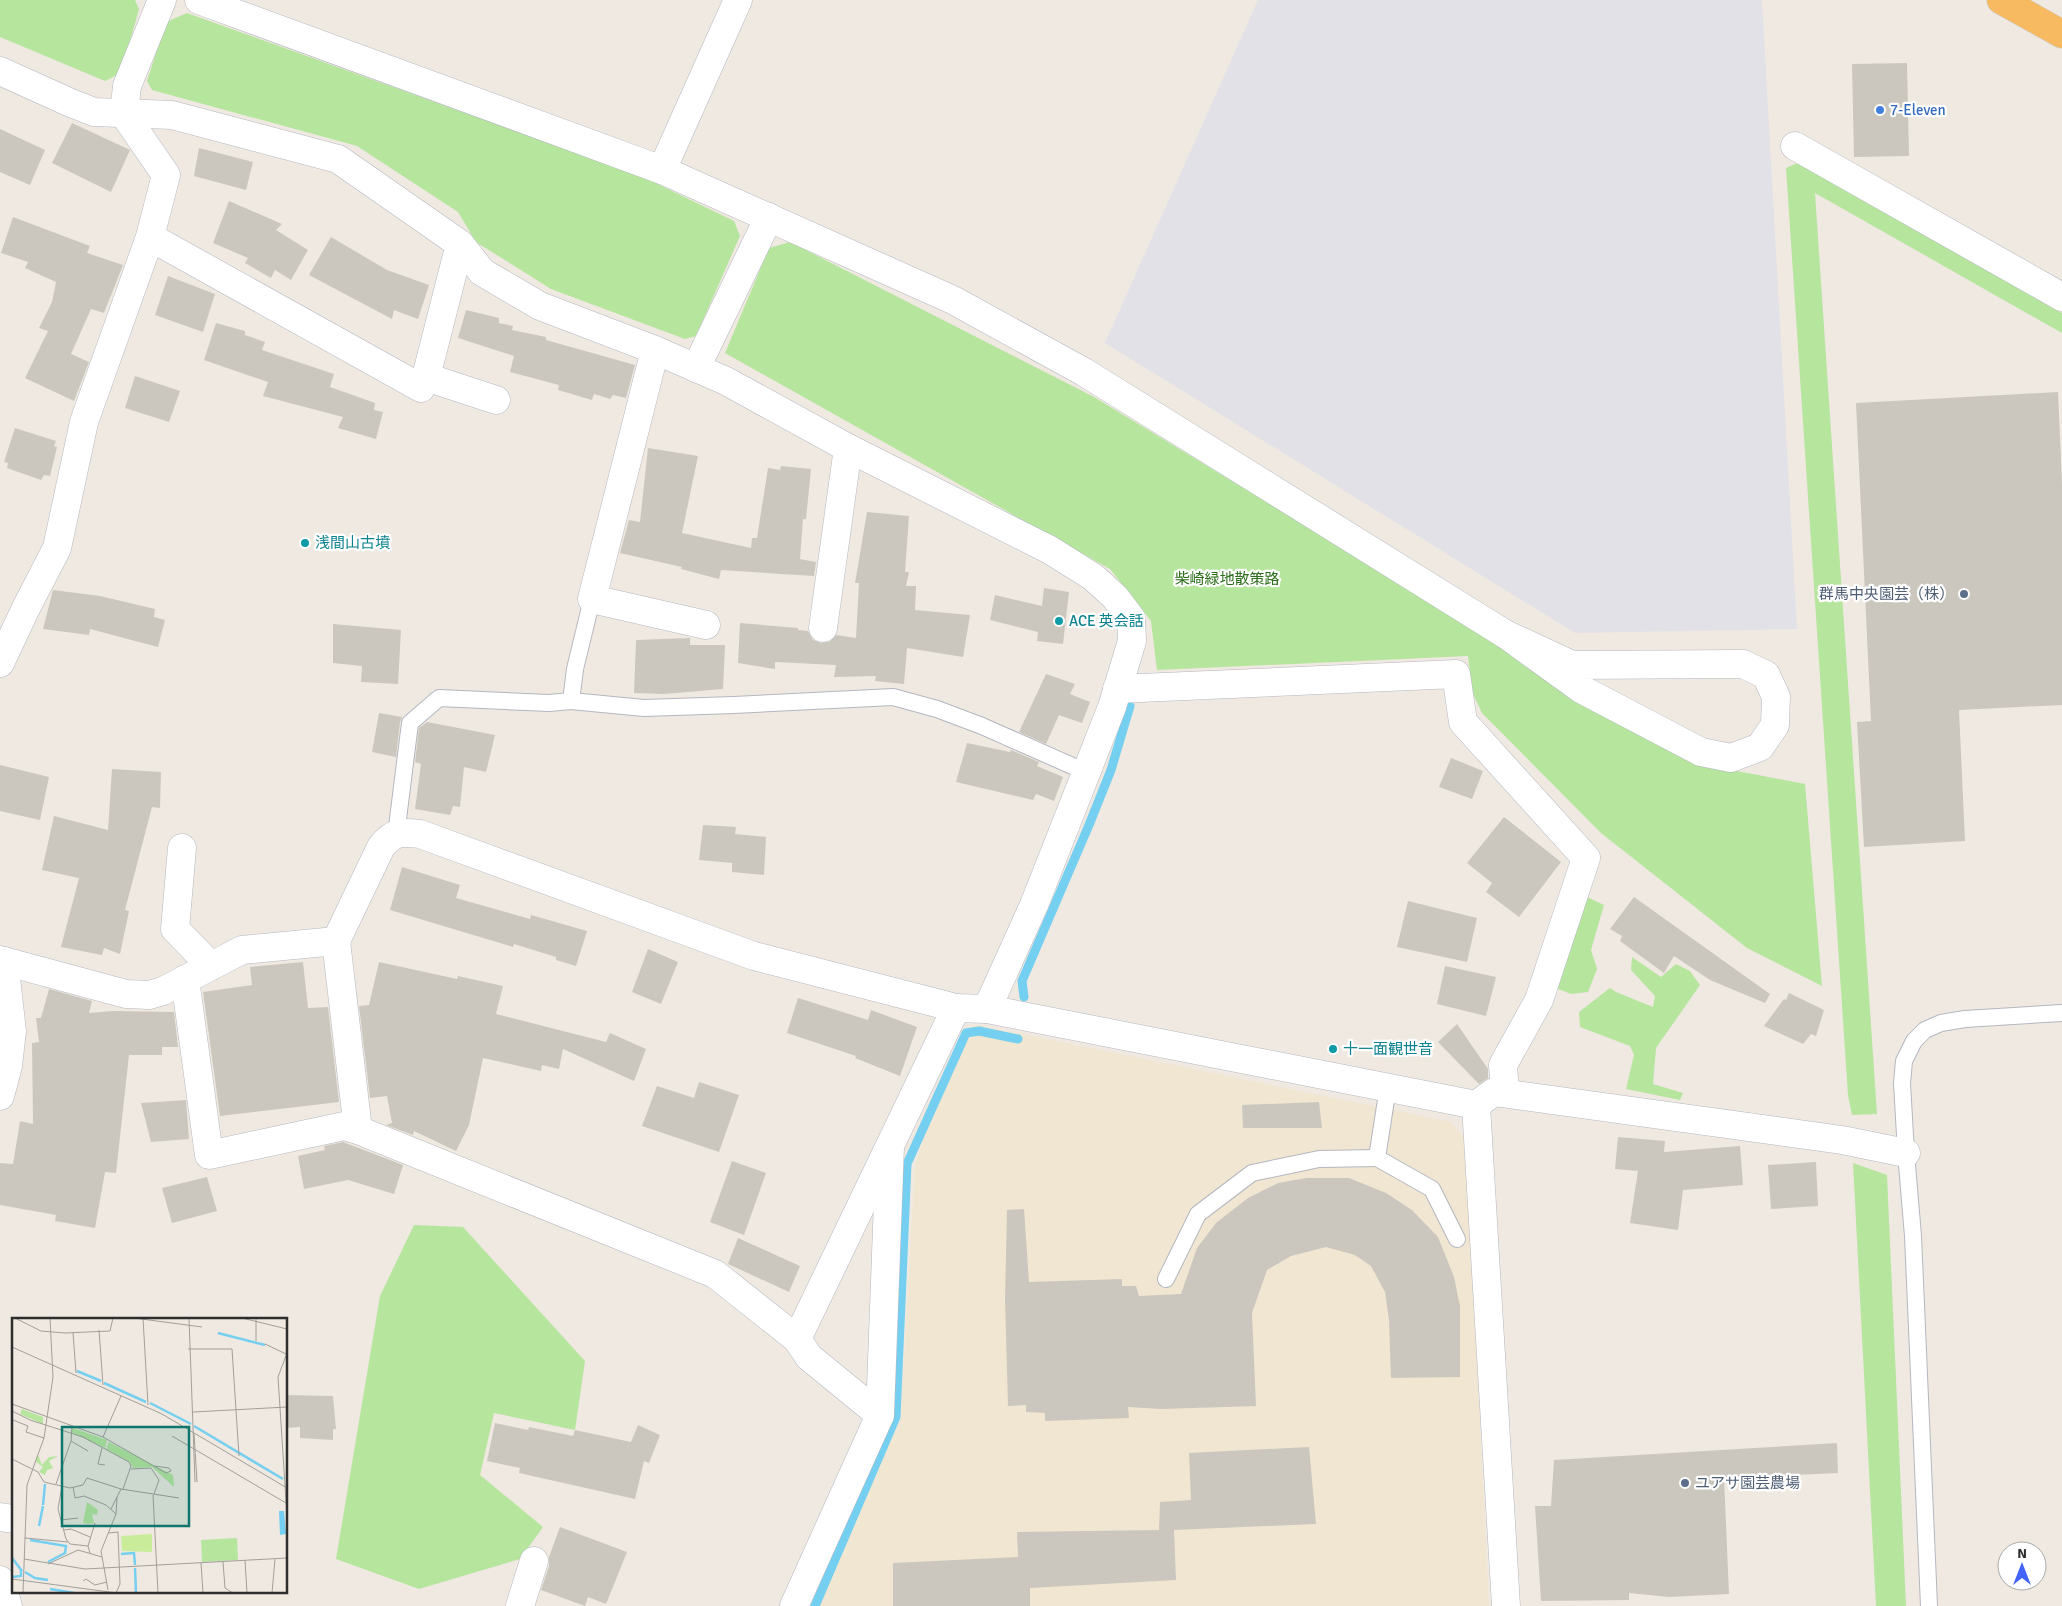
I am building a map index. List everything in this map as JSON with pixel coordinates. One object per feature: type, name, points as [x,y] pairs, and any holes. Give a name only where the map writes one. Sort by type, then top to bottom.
[{"type":"highway","points":[[2001,0],[2062,34]]},
{"type":"street","points":[[0,663],[57,548],[84,422],[150,237],[166,175],[124,114],[127,86],[162,0]]},
{"type":"street","points":[[199,0],[662,170],[953,300],[1084,372],[1505,634],[1581,689],[1701,752],[1731,758],[1760,747],[1775,725],[1776,697],[1766,675],[1744,664],[1572,665],[1505,634]]},
{"type":"street","points":[[662,170],[738,0]]},
{"type":"street","points":[[0,71],[94,112],[172,114],[338,159],[460,244],[482,272],[540,306],[655,350],[726,381],[848,448],[1050,550],[1093,577],[1115,597],[1130,618],[1132,641],[1117,689],[1034,905],[986,1009]]},
{"type":"street","points":[[1795,146],[2062,296]]},
{"type":"street","points":[[696,368],[768,217]]},
{"type":"street","points":[[150,237],[421,388]]},
{"type":"street","points":[[460,244],[426,378],[496,400]]},
{"type":"street","points":[[655,350],[592,599],[706,625]]},
{"type":"street","points":[[823,628],[848,448]]},
{"type":"street","points":[[1117,689],[1456,674],[1463,722],[1586,858],[1539,1000],[1503,1065],[1505,1093]]},
{"type":"street","points":[[358,1130],[336,940],[381,847],[390,837],[402,832],[420,834],[754,956],[956,1008],[986,1009],[1476,1104],[1494,1092],[1505,1093],[1842,1140],[1906,1153]]},
{"type":"street","points":[[182,848],[175,929],[211,966]]},
{"type":"street","points":[[0,1096],[8,1066],[12,1032],[2,960],[126,994],[149,995],[163,991],[242,950],[336,940]]},
{"type":"street","points":[[185,979],[209,1155],[344,1126],[358,1130],[715,1274],[798,1339],[809,1357],[880,1415]]},
{"type":"street","points":[[798,1339],[956,1008]]},
{"type":"street","points":[[1476,1104],[1506,1606]]},
{"type":"street","points":[[794,1606],[880,1415],[890,1147]]},
{"type":"street","points":[[520,1606],[534,1561]]},
{"type":"street","points":[[0,1580],[8,1606]]},
{"type":"lane","points":[[571,700],[575,669],[592,599]]},
{"type":"lane","points":[[396,835],[410,723],[439,698],[549,704],[571,700],[644,708],[734,706],[893,697],[938,709],[982,726],[1086,772]]},
{"type":"lane","points":[[1929,1606],[1913,1236],[1902,1083],[1904,1061],[1914,1041],[1925,1030],[1941,1023],[1965,1019],[2062,1013]]},
{"type":"lane","points":[[1378,1158],[1388,1087]]},
{"type":"lane","points":[[1166,1280],[1198,1214],[1252,1173],[1319,1159],[1378,1158],[1432,1189],[1457,1239]]},
{"type":"shaded area","points":[[1258,0],[1762,0],[1797,629],[1575,633],[1105,343]]},
{"type":"shaded area","points":[[978,1025],[1451,1122],[1466,1140],[1489,1606],[816,1606],[901,1418],[915,1164],[963,1029]]},
{"type":"green space","points":[[0,0],[135,0],[139,9],[121,73],[105,81],[0,37]]},
{"type":"green space","points":[[187,13],[643,177],[734,221],[740,236],[696,336],[685,339],[551,289],[476,242],[458,212],[357,146],[152,90],[147,81],[166,22]]},
{"type":"green space","points":[[1808,163],[2062,313],[2062,333],[1815,193],[1877,1114],[1852,1115],[1848,1095],[1786,168],[1795,164]]},
{"type":"green space","name":"柴崎緑地散策路","points":[[790,242],[1094,397],[1512,652],[1700,764],[1805,784],[1822,986],[1747,948],[1601,833],[1482,713],[1473,694],[1468,656],[1157,670],[1151,621],[1110,569],[725,353],[769,248]]},
{"type":"green space","points":[[1585,896],[1604,905],[1591,950],[1597,969],[1588,992],[1571,994],[1551,986]]},
{"type":"green space","points":[[1632,957],[1661,977],[1676,964],[1690,971],[1700,985],[1656,1048],[1653,1084],[1683,1093],[1680,1100],[1626,1089],[1634,1055],[1630,1046],[1580,1027],[1579,1012],[1610,988],[1653,1007],[1655,996],[1631,970]]},
{"type":"green space","points":[[1853,1163],[1887,1175],[1906,1606],[1876,1606]]},
{"type":"green space","points":[[414,1225],[463,1227],[585,1361],[575,1430],[494,1413],[480,1475],[543,1527],[520,1559],[419,1589],[336,1559],[380,1296]]},
{"type":"building","name":"7-Eleven","points":[[1907,63],[1909,156],[1854,157],[1852,64]]},
{"type":"building","points":[[72,123],[130,150],[111,192],[52,163]]},
{"type":"building","points":[[0,129],[45,150],[30,185],[0,172]]},
{"type":"building","points":[[199,148],[253,162],[246,190],[194,176]]},
{"type":"building","points":[[229,201],[282,224],[276,230],[308,250],[291,280],[275,270],[271,278],[245,263],[248,258],[213,243]]},
{"type":"building","points":[[13,217],[90,246],[87,253],[123,265],[104,313],[91,309],[71,354],[89,362],[74,401],[25,378],[48,331],[39,328],[52,302],[56,282],[25,268],[28,262],[1,253]]},
{"type":"building","points":[[331,237],[387,270],[429,285],[418,319],[394,310],[392,319],[309,275]]},
{"type":"building","points":[[168,276],[215,294],[203,332],[155,315]]},
{"type":"building","points":[[466,310],[499,318],[499,323],[513,326],[512,330],[546,337],[546,340],[635,365],[626,398],[613,395],[610,399],[594,394],[592,400],[558,390],[559,385],[510,372],[514,356],[458,338]]},
{"type":"building","points":[[216,323],[245,331],[245,335],[265,342],[262,350],[334,374],[330,387],[375,403],[374,410],[383,412],[376,439],[338,428],[343,417],[263,396],[268,382],[204,360]]},
{"type":"building","points":[[135,376],[180,391],[169,422],[125,408]]},
{"type":"building","name":"群馬中央園芸（株）","points":[[2058,392],[2062,483],[2062,705],[1959,710],[1965,841],[1864,847],[1857,722],[1871,721],[1856,403]]},
{"type":"building","points":[[15,428],[56,441],[54,446],[57,447],[50,476],[44,475],[41,480],[7,468],[8,463],[4,462]]},
{"type":"building","points":[[648,448],[698,456],[682,533],[751,548],[752,538],[757,538],[768,468],[780,470],[781,466],[811,469],[806,519],[803,519],[800,559],[816,562],[814,576],[721,570],[719,579],[681,569],[682,567],[620,553],[629,520],[640,522]]},
{"type":"building","points":[[867,512],[909,516],[905,572],[909,572],[906,586],[916,586],[915,610],[970,615],[963,657],[907,648],[904,684],[875,681],[876,676],[834,677],[836,665],[775,662],[775,669],[738,663],[740,623],[798,628],[798,630],[808,631],[813,640],[821,643],[829,642],[836,635],[856,638],[859,583],[855,583]]},
{"type":"building","points":[[1044,588],[1069,592],[1063,644],[1037,641],[1038,632],[990,620],[995,595],[1042,606]]},
{"type":"building","points":[[53,590],[100,596],[155,609],[154,617],[165,620],[158,647],[90,629],[89,635],[43,629]]},
{"type":"building","points":[[333,624],[401,630],[398,684],[361,682],[362,666],[333,663]]},
{"type":"building","points":[[690,638],[690,645],[725,645],[723,689],[664,694],[634,693],[636,640]]},
{"type":"building","points":[[1046,674],[1075,684],[1070,694],[1090,702],[1082,723],[1059,715],[1046,744],[1019,732]]},
{"type":"building","points":[[379,713],[402,717],[396,757],[372,752]]},
{"type":"building","points":[[427,722],[495,735],[486,772],[464,767],[460,807],[453,806],[450,815],[415,809],[421,764],[415,762],[419,728]]},
{"type":"building","points":[[967,743],[1010,752],[1011,750],[1039,762],[1037,766],[1063,777],[1054,801],[1036,794],[1033,800],[956,782]]},
{"type":"building","points":[[1451,758],[1483,771],[1472,799],[1439,787]]},
{"type":"building","points":[[0,765],[49,777],[40,820],[0,811]]},
{"type":"building","points":[[112,769],[161,772],[160,808],[152,807],[125,910],[129,911],[120,954],[104,948],[102,955],[61,947],[79,878],[42,870],[54,816],[108,830]]},
{"type":"building","points":[[1504,817],[1561,862],[1519,917],[1486,892],[1492,883],[1467,863]]},
{"type":"building","points":[[703,825],[736,827],[735,834],[766,837],[764,875],[732,872],[732,863],[699,860]]},
{"type":"building","points":[[402,867],[460,885],[456,898],[530,919],[531,915],[587,931],[576,966],[556,960],[556,957],[514,944],[513,947],[390,910]]},
{"type":"building","points":[[1634,897],[1770,994],[1765,1003],[1710,980],[1674,956],[1664,973],[1620,941],[1622,936],[1610,929]]},
{"type":"building","points":[[1408,901],[1477,918],[1467,962],[1397,947]]},
{"type":"building","points":[[648,949],[678,962],[661,1004],[632,992]]},
{"type":"building","points":[[303,962],[308,1008],[328,1007],[339,1102],[220,1116],[203,992],[252,985],[250,967]]},
{"type":"building","points":[[379,962],[457,979],[458,976],[503,986],[496,1014],[606,1042],[610,1033],[646,1049],[634,1081],[563,1049],[559,1069],[542,1065],[541,1071],[483,1058],[469,1125],[456,1151],[414,1131],[413,1135],[386,1125],[392,1123],[387,1096],[370,1098],[359,1006],[369,1005]]},
{"type":"building","points":[[1445,966],[1496,977],[1486,1016],[1437,1004]]},
{"type":"building","points":[[49,989],[92,1001],[89,1013],[113,1011],[174,1012],[178,1047],[162,1047],[162,1055],[129,1055],[116,1173],[105,1172],[95,1228],[55,1221],[56,1215],[0,1205],[0,1163],[13,1164],[20,1121],[33,1124],[32,1043],[39,1042],[36,1018],[41,1018]]},
{"type":"building","points":[[1789,993],[1824,1010],[1816,1036],[1811,1034],[1803,1044],[1764,1026],[1784,999],[1786,1000]]},
{"type":"building","points":[[798,998],[868,1020],[871,1010],[917,1027],[900,1076],[855,1058],[856,1056],[787,1033]]},
{"type":"building","points":[[1457,1024],[1488,1069],[1488,1078],[1479,1084],[1438,1042]]},
{"type":"building","points":[[699,1082],[739,1095],[719,1152],[642,1126],[657,1086],[694,1098]]},
{"type":"building","points":[[186,1100],[189,1139],[151,1142],[141,1103]]},
{"type":"building","points":[[1319,1102],[1322,1128],[1243,1128],[1242,1105]]},
{"type":"building","points":[[1618,1137],[1665,1141],[1664,1152],[1740,1146],[1743,1185],[1683,1190],[1678,1230],[1630,1223],[1638,1171],[1615,1169]]},
{"type":"building","points":[[343,1142],[403,1165],[394,1194],[348,1180],[304,1189],[298,1156],[325,1150],[324,1146]]},
{"type":"building","points":[[732,1161],[766,1173],[744,1235],[710,1222]]},
{"type":"building","points":[[1816,1162],[1818,1206],[1771,1209],[1768,1165]]},
{"type":"building","points":[[207,1177],[217,1211],[172,1223],[162,1188]]},
{"type":"building","points":[[1307,1178],[1349,1178],[1386,1193],[1412,1210],[1438,1237],[1454,1277],[1460,1306],[1460,1377],[1391,1378],[1389,1320],[1385,1292],[1371,1266],[1355,1255],[1326,1247],[1291,1256],[1267,1270],[1252,1313],[1256,1406],[1161,1409],[1128,1407],[1129,1418],[1045,1421],[1045,1413],[1026,1412],[1026,1405],[1008,1406],[1005,1300],[1007,1210],[1024,1209],[1029,1282],[1122,1279],[1122,1286],[1136,1286],[1139,1296],[1181,1294],[1197,1248],[1216,1223],[1248,1198],[1278,1183]]},
{"type":"building","points":[[738,1238],[800,1266],[789,1292],[728,1264]]},
{"type":"building","points":[[288,1395],[333,1396],[336,1429],[333,1429],[333,1440],[300,1438],[300,1427],[288,1428]]},
{"type":"building","points":[[495,1423],[528,1430],[529,1427],[573,1436],[575,1430],[631,1442],[638,1425],[660,1435],[649,1463],[644,1461],[635,1499],[519,1473],[520,1468],[487,1461]]},
{"type":"building","points":[[1837,1443],[1838,1473],[1724,1478],[1729,1594],[1669,1597],[1629,1593],[1629,1600],[1541,1601],[1535,1506],[1551,1506],[1554,1460]]},
{"type":"building","points":[[1309,1447],[1316,1524],[1174,1530],[1176,1580],[1030,1588],[1030,1606],[893,1606],[893,1563],[1018,1557],[1017,1532],[1159,1530],[1160,1502],[1191,1500],[1189,1453]]},
{"type":"building","points":[[560,1527],[627,1552],[606,1604],[588,1597],[585,1606],[541,1590],[549,1566],[549,1557]]},
{"type":"waterway","points":[[1024,997],[1022,981],[1111,770],[1130,706]]},
{"type":"waterway","points":[[815,1606],[896,1417],[907,1164],[966,1033],[979,1031],[1018,1039]]},
{"type":"place","name":"7-Eleven","points":[[1880,110]]},
{"type":"place","name":"浅間山古墳","points":[[305,543]]},
{"type":"place","name":"群馬中央園芸（株）","points":[[1964,594]]},
{"type":"place","name":"ACE 英会話","points":[[1059,621]]},
{"type":"place","name":"十一面観世音","points":[[1333,1049]]},
{"type":"place","name":"ユアサ園芸農場","points":[[1685,1483]]}]
